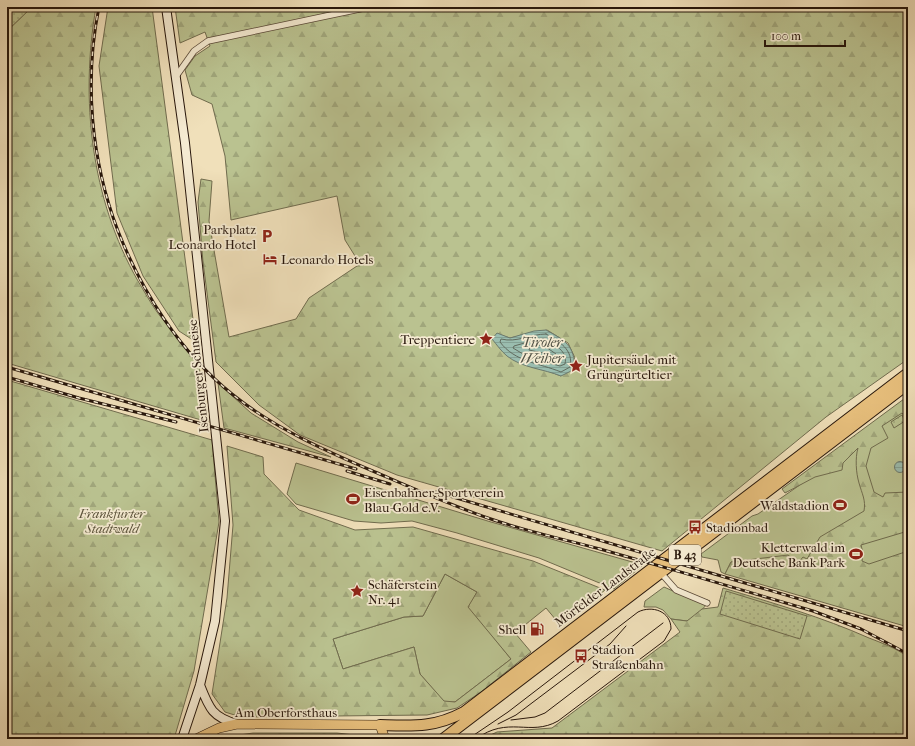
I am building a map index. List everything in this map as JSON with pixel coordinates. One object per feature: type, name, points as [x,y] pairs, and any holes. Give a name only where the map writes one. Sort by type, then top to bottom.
[{"type":"highway","name":"Mörfelder Landstraße","points":[[380,725],[427,726],[446,721],[464,712],[908,373]]},
{"type":"highway","name":"Mörfelder Landstraße","points":[[443,739],[908,384]]},
{"type":"main road","name":"Isenburger Schneise","points":[[166,7],[177,75],[219,454],[225,521],[215,621],[200,685],[182,739]]},
{"type":"main road","points":[[200,685],[209,707],[215,715],[224,720],[237,724]]},
{"type":"main road","name":"Am Oberforsthaus","points":[[196,739],[219,728],[237,724],[380,725]]},
{"type":"main road","points":[[380,725],[385,739]]},
{"type":"street","points":[[177,75],[194,51],[208,41],[369,7]]},
{"type":"street","points":[[661,573],[676,590],[707,603]]},
{"type":"green space","points":[[7,7],[32,7],[7,31]]},
{"type":"green space","points":[[32,7],[96,7],[91,42],[89,77],[90,113],[93,148],[109,217],[122,249],[149,300],[189,351],[198,365],[208,422],[7,363],[7,31]]},
{"type":"green space","points":[[108,7],[152,7],[196,342],[179,331],[143,276],[117,213],[99,66]]},
{"type":"green space","points":[[175,7],[908,7],[908,359],[826,417],[662,551],[397,475],[300,435],[259,405],[216,362],[203,262],[198,202],[201,179],[212,181],[209,221],[229,337],[296,319],[309,298],[360,264],[345,240],[337,196],[231,220],[225,156],[212,104],[192,95],[185,70],[195,56],[210,46],[205,32],[180,43]],"holes":[[[547,330],[568,343],[575,358],[561,376],[525,365],[497,334],[510,338]]]},
{"type":"green space","name":"Frankfurter Stadtwald","points":[[7,380],[212,440],[219,522],[194,671],[174,739],[7,739]]},
{"type":"green space","points":[[218,383],[251,413],[298,442],[331,457],[224,428]]},
{"type":"green space","points":[[908,396],[908,421],[902,413],[882,426],[888,438],[871,448],[866,466],[874,492],[883,497],[885,493],[908,492],[908,531],[861,545],[863,553],[862,561],[869,564],[908,551],[908,627],[725,574],[731,562],[788,555],[798,563],[803,557],[807,559],[820,537],[864,511],[864,500],[857,470],[856,456],[858,448],[843,463],[842,470],[815,477],[785,493],[782,489]]},
{"type":"green space","name":"Waldstadion","points":[[908,397],[908,589],[807,559],[798,564],[731,562],[725,574],[721,572],[718,560],[702,557],[701,554],[752,516],[758,514],[807,480]]},
{"type":"green space","points":[[902,415],[905,421],[894,428],[891,422]]},
{"type":"green space","points":[[227,446],[263,457],[264,474],[299,510],[355,530],[413,527],[533,561],[605,590],[561,626],[546,608],[515,633],[531,652],[481,692],[457,708],[427,715],[241,717],[225,712],[212,694],[227,598],[233,525]],"holes":[[[445,574],[477,592],[468,607],[511,659],[455,702],[444,701],[420,674],[414,647],[343,669],[333,639],[404,617],[423,616]]]},
{"type":"green space","name":"Eisenbahner-Sportverein Blau-Gold e.V.","points":[[296,463],[491,522],[643,565],[614,589],[539,558],[457,533],[412,521],[381,523],[354,521],[296,504],[287,494]]},
{"type":"green space","points":[[445,574],[477,592],[469,607],[511,659],[455,702],[444,702],[420,674],[414,647],[343,669],[333,639],[404,617],[423,616]]},
{"type":"green space","points":[[664,587],[673,591],[678,588],[685,593],[710,601],[695,617],[687,621],[671,619],[663,610],[656,607],[644,607],[645,601]]},
{"type":"green space","points":[[723,588],[833,623],[889,646],[908,657],[908,739],[482,739],[497,732],[552,728],[680,632],[671,619],[687,621],[702,609],[718,607]]},
{"type":"green space","points":[[726,591],[807,616],[800,639],[720,614]]},
{"type":"green space","points":[[253,733],[337,733],[372,737],[372,739],[213,739]]},
{"type":"water","name":"Tiroler Weiher","points":[[546,330],[559,337],[571,349],[575,369],[561,376],[526,366],[507,356],[492,339],[497,333],[510,338],[534,331]]},
{"type":"water","points":[[900,461],[904,463],[906,467],[904,471],[900,473],[896,471],[894,467],[896,463]]},
{"type":"tram line","points":[[468,739],[508,712],[638,612],[649,609],[655,610],[660,611],[668,618],[671,629],[664,641],[558,721],[538,727],[498,728],[476,739]]},
{"type":"tram line","points":[[511,720],[535,717],[545,713],[663,623]]},
{"type":"tram line","points":[[498,724],[516,715],[610,644],[626,626]]},
{"type":"railway","points":[[99,7],[94,35],[92,63],[91,92],[93,120],[96,148],[102,176],[118,231],[139,276],[164,320],[196,359],[232,394],[265,418],[301,438],[357,464],[460,508],[516,527],[600,549],[813,611],[861,629],[908,654]]},
{"type":"railway","points":[[7,367],[356,469]]},
{"type":"railway","points":[[7,377],[79,398],[176,422]]},
{"type":"railway","points":[[347,471],[390,484]]},
{"type":"railway","points":[[436,492],[908,631]]},
{"type":"place","name":"Parkplatz Leonardo Hotel","points":[[267,236]]},
{"type":"place","name":"Leonardo Hotels","points":[[270,259]]},
{"type":"place","name":"Treppentiere","points":[[486,339]]},
{"type":"place","name":"Jupitersäule mit Grüngürteltier","points":[[576,366]]},
{"type":"place","name":"Eisenbahner-Sportverein Blau-Gold e.V.","points":[[353,499]]},
{"type":"place","name":"Waldstadion","points":[[840,505]]},
{"type":"place","name":"Stadionbad","points":[[695,527]]},
{"type":"place","name":"Kletterwald im Deutsche Bank Park","points":[[856,554]]},
{"type":"place","name":"Schäferstein Nr. 41","points":[[357,591]]},
{"type":"place","name":"Shell","points":[[537,629]]},
{"type":"place","name":"Stadion Straßenbahn","points":[[581,656]]}]
